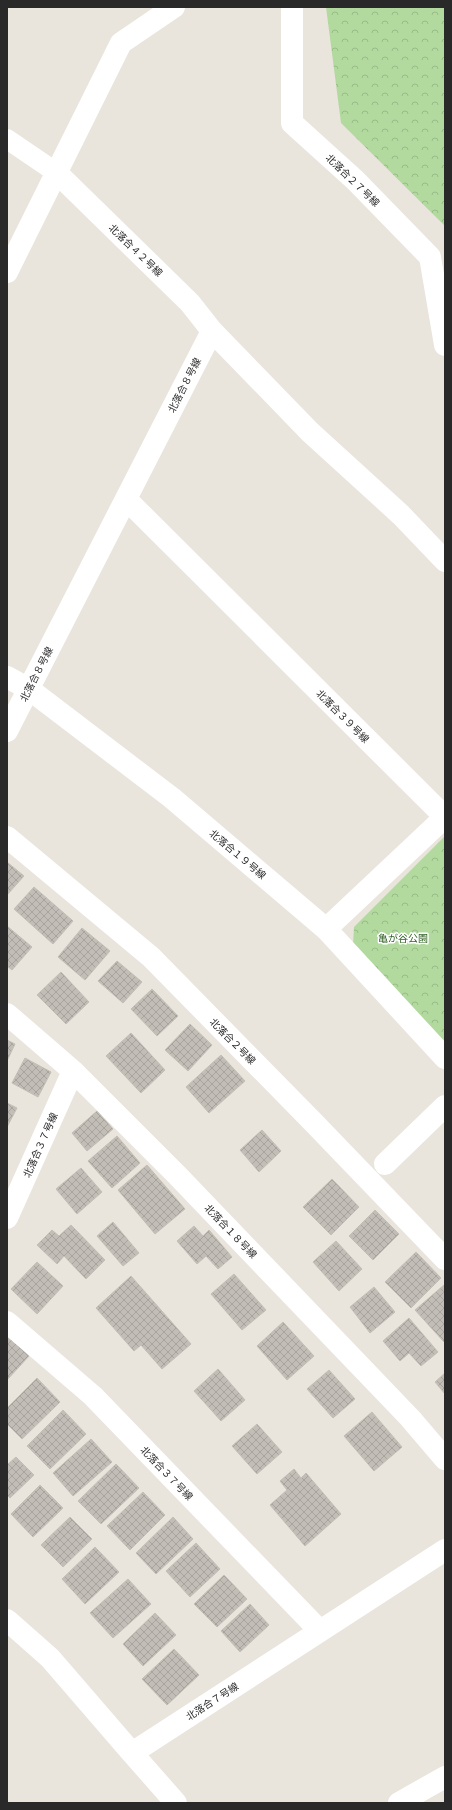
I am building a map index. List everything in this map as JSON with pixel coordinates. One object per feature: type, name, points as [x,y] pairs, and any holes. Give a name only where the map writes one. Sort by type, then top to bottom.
[{"type":"street","points":[[7,272],[120,43],[174,7]]},
{"type":"street","name":"北落合２７号線","points":[[292,7],[292,123],[355,180],[430,257],[445,345]]},
{"type":"street","points":[[7,139],[57,173]]},
{"type":"street","name":"北落合４２号線","points":[[57,173],[190,303],[212,331]]},
{"type":"street","points":[[212,331],[310,432],[401,515],[445,561]]},
{"type":"street","name":"北落合８号線","points":[[7,731],[212,331]]},
{"type":"street","name":"北落合３９号線","points":[[126,499],[445,817],[326,929]]},
{"type":"street","name":"北落合１９号線","points":[[7,677],[29,689],[172,798],[326,929],[445,1058]]},
{"type":"street","name":"北落合２号線","points":[[7,837],[151,957],[445,1259]]},
{"type":"street","name":"北落合１８号線","points":[[7,1014],[73,1071],[300,1302],[410,1418],[445,1459]]},
{"type":"street","name":"北落合３７号線","points":[[7,1218],[73,1071]]},
{"type":"street","points":[[385,1164],[445,1106]]},
{"type":"street","name":"北落合３７号線","points":[[7,1322],[93,1396],[320,1632]]},
{"type":"street","name":"北落合７号線","points":[[132,1753],[445,1550]]},
{"type":"street","points":[[7,1620],[50,1658],[176,1803]]},
{"type":"street","points":[[399,1803],[445,1777]]},
{"type":"green space","points":[[326,7],[445,7],[445,226],[341,123]]},
{"type":"green space","name":"亀が谷公園","points":[[445,836],[445,1045],[353,945],[354,927]]},
{"type":"building","points":[[7,862],[24,876],[7,895]]},
{"type":"building","points":[[34,887],[73,921],[53,944],[14,909]]},
{"type":"building","points":[[7,926],[32,947],[12,970],[7,966]]},
{"type":"building","points":[[82,928],[110,951],[85,980],[58,957]]},
{"type":"building","points":[[117,961],[142,982],[123,1003],[98,981]]},
{"type":"building","points":[[61,972],[89,1002],[66,1024],[37,995]]},
{"type":"building","points":[[152,989],[178,1016],[157,1036],[131,1009]]},
{"type":"building","points":[[190,1024],[212,1045],[188,1071],[165,1050]]},
{"type":"building","points":[[131,1033],[165,1070],[141,1093],[106,1056]]},
{"type":"building","points":[[7,1040],[15,1044],[7,1061]]},
{"type":"building","points":[[221,1055],[245,1081],[209,1113],[186,1087]]},
{"type":"building","points":[[25,1058],[51,1072],[38,1097],[12,1083]]},
{"type":"building","points":[[7,1103],[17,1108],[7,1127]]},
{"type":"building","points":[[97,1111],[113,1129],[87,1151],[72,1133]]},
{"type":"building","points":[[262,1130],[281,1151],[259,1172],[240,1150]]},
{"type":"building","points":[[117,1136],[140,1163],[112,1188],[88,1161]]},
{"type":"building","points":[[147,1165],[185,1209],[155,1234],[118,1190]]},
{"type":"building","points":[[81,1168],[102,1192],[77,1214],[56,1189]]},
{"type":"building","points":[[332,1179],[359,1207],[331,1235],[303,1207]]},
{"type":"building","points":[[375,1210],[399,1234],[373,1260],[349,1236]]},
{"type":"building","points":[[113,1222],[139,1253],[123,1266],[97,1236]]},
{"type":"building","points":[[71,1225],[105,1260],[86,1279],[64,1256],[57,1264],[37,1245],[52,1230],[59,1236]]},
{"type":"building","points":[[194,1226],[203,1236],[209,1230],[232,1257],[218,1269],[206,1256],[197,1264],[177,1241]]},
{"type":"building","points":[[336,1241],[362,1269],[339,1291],[313,1262]]},
{"type":"building","points":[[416,1252],[441,1278],[411,1308],[385,1282]]},
{"type":"building","points":[[37,1262],[63,1286],[37,1314],[11,1289]]},
{"type":"building","points":[[234,1274],[266,1310],[242,1330],[211,1294]]},
{"type":"building","points":[[131,1276],[191,1344],[162,1369],[141,1345],[134,1351],[96,1308]]},
{"type":"building","points":[[444,1285],[445,1341],[444,1342],[415,1310]]},
{"type":"building","points":[[374,1287],[395,1312],[370,1333],[350,1307]]},
{"type":"building","points":[[409,1318],[438,1352],[421,1366],[409,1353],[400,1361],[383,1341]]},
{"type":"building","points":[[283,1322],[314,1356],[287,1380],[257,1346]]},
{"type":"building","points":[[7,1335],[29,1356],[7,1380]]},
{"type":"building","points":[[218,1369],[245,1400],[221,1421],[194,1391]]},
{"type":"building","points":[[329,1370],[355,1399],[333,1418],[307,1389]]},
{"type":"building","points":[[445,1373],[445,1394],[435,1382]]},
{"type":"building","points":[[37,1378],[60,1402],[22,1439],[7,1424],[7,1408]]},
{"type":"building","points":[[63,1410],[86,1434],[50,1469],[27,1446]]},
{"type":"building","points":[[372,1412],[402,1447],[374,1471],[344,1436]]},
{"type":"building","points":[[257,1424],[282,1452],[257,1474],[232,1446]]},
{"type":"building","points":[[91,1439],[112,1462],[73,1496],[53,1473]]},
{"type":"building","points":[[16,1457],[34,1475],[10,1498],[7,1495],[7,1465]]},
{"type":"building","points":[[116,1464],[139,1488],[101,1524],[78,1501]]},
{"type":"building","points":[[294,1469],[301,1478],[306,1473],[341,1514],[305,1546],[270,1505],[287,1490],[280,1481]]},
{"type":"building","points":[[40,1485],[63,1508],[33,1537],[11,1514]]},
{"type":"building","points":[[143,1492],[165,1515],[130,1550],[107,1526]]},
{"type":"building","points":[[70,1517],[92,1539],[63,1567],[41,1545]]},
{"type":"building","points":[[173,1517],[193,1539],[156,1574],[136,1553]]},
{"type":"building","points":[[196,1543],[220,1569],[190,1597],[166,1571]]},
{"type":"building","points":[[95,1547],[119,1572],[85,1604],[62,1579]]},
{"type":"building","points":[[224,1575],[247,1599],[217,1627],[194,1604]]},
{"type":"building","points":[[128,1579],[151,1604],[113,1638],[90,1613]]},
{"type":"building","points":[[250,1604],[269,1625],[240,1652],[221,1631]]},
{"type":"building","points":[[155,1613],[176,1635],[143,1666],[123,1644]]},
{"type":"building","points":[[174,1649],[199,1675],[167,1705],[142,1679]]}]
